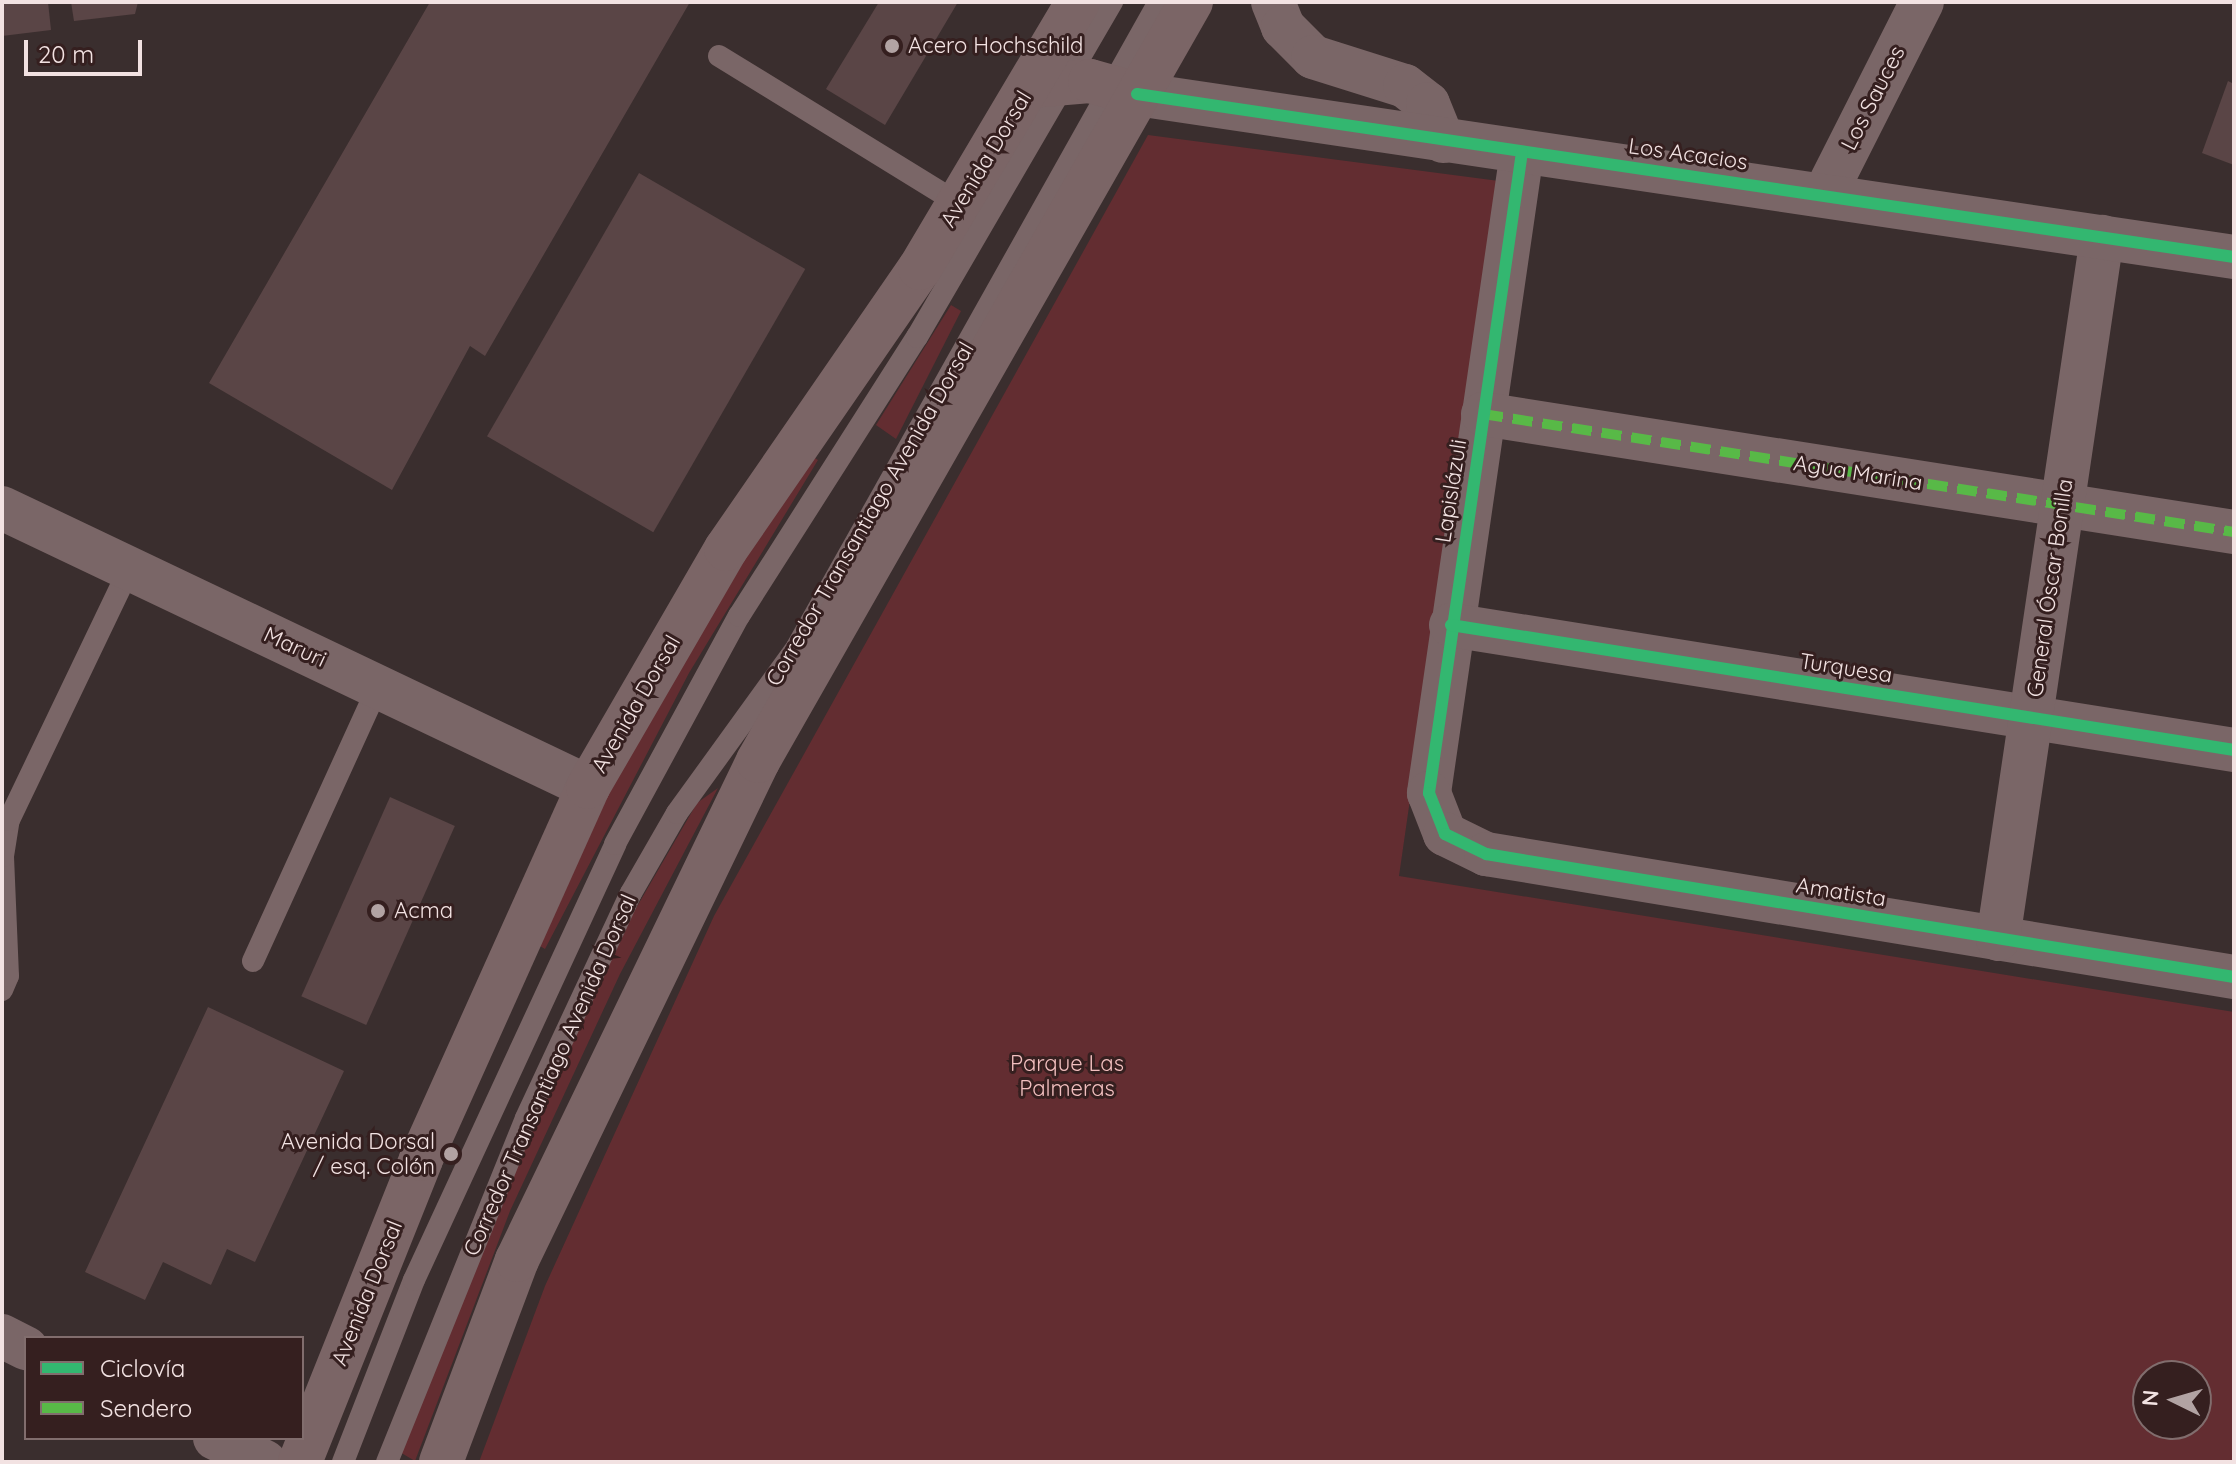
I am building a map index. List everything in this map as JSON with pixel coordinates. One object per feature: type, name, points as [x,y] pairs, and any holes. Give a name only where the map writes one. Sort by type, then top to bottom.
[{"type":"main road","name":"Avenida Dorsal","points":[[300,1462],[421,1159],[588,787],[726,549],[960,204],[1048,83],[1078,2]]},
{"type":"main road","points":[[441,1462],[517,1260],[758,761],[1124,90],[1191,2]]},
{"type":"main road","points":[[1048,83],[1124,90]]},
{"type":"street","points":[[1273,2],[1283,27],[1313,57],[1405,86],[1428,104],[1443,141]]},
{"type":"street","name":"Los Sauces","points":[[1825,194],[1922,2]]},
{"type":"street","name":"Los Acacios","points":[[1124,90],[1443,141],[1825,194],[2234,257]]},
{"type":"street","name":"Lapislázuli","points":[[1445,834],[1429,793],[1522,152]]},
{"type":"street","name":"General Óscar Bonilla","points":[[1998,939],[2102,237]]},
{"type":"street","name":"Agua Marina","points":[[1483,414],[2234,532]]},
{"type":"street","name":"Maruri","points":[[2,508],[588,787]]},
{"type":"street","name":"Turquesa","points":[[1451,625],[2234,750]]},
{"type":"street","name":"Amatista","points":[[1445,834],[1486,854],[2234,977]]},
{"type":"street","points":[[2,1336],[24,1347]]},
{"type":"street","points":[[219,1440],[265,1462]]},
{"type":"lane","name":"Corredor Transantiago Avenida Dorsal","points":[[343,1462],[414,1280],[615,844],[739,616],[917,337],[1048,83],[1112,2]]},
{"type":"lane","name":"Corredor Transantiago Avenida Dorsal","points":[[387,1462],[526,1118],[631,893],[677,813],[797,647],[1124,90],[1159,2]]},
{"type":"lane","points":[[719,56],[960,204]]},
{"type":"lane","points":[[2,990],[8,976],[3,856],[9,820],[130,568]]},
{"type":"lane","points":[[253,961],[378,687]]},
{"type":"green space","name":"Parque Las Palmeras","points":[[1148,135],[1499,181],[1399,876],[2234,1012],[2234,1462],[479,1462],[545,1286],[714,916]]},
{"type":"green space","points":[[951,305],[961,311],[896,439],[876,425]]},
{"type":"green space","points":[[807,453],[818,460],[689,673],[545,949],[533,942],[575,849]]},
{"type":"green space","points":[[718,788],[620,974],[510,1211],[415,1461],[398,1451],[513,1164],[617,941],[697,803]]},
{"type":"building","points":[[2,2],[48,2],[51,30],[2,36]]},
{"type":"building","points":[[71,2],[138,2],[135,14],[74,21]]},
{"type":"building","points":[[430,2],[690,2],[485,356],[470,346],[392,490],[209,383]]},
{"type":"building","name":"Acero Hochschild","points":[[879,2],[958,2],[885,125],[826,89]]},
{"type":"building","points":[[2228,81],[2234,84],[2234,165],[2202,153]]},
{"type":"building","points":[[639,173],[805,269],[653,532],[487,436]]},
{"type":"building","name":"Acma","points":[[390,797],[455,826],[366,1025],[301,996]]},
{"type":"building","points":[[208,1007],[344,1071],[255,1262],[227,1249],[211,1285],[163,1262],[145,1300],[85,1272]]},
{"type":"marked path","points":[[1483,414],[2234,532]]},
{"type":"cycle path","points":[[1137,94],[2234,257]]},
{"type":"cycle path","points":[[1522,152],[1429,793],[1445,834],[1486,854],[2234,977]]},
{"type":"cycle path","points":[[1451,625],[2234,750]]},
{"type":"place","name":"Acero Hochschild","points":[[892,46]]},
{"type":"place","name":"Acma","points":[[378,911]]},
{"type":"place","name":"Avenida Dorsal / esq. Colón","points":[[451,1154]]}]
